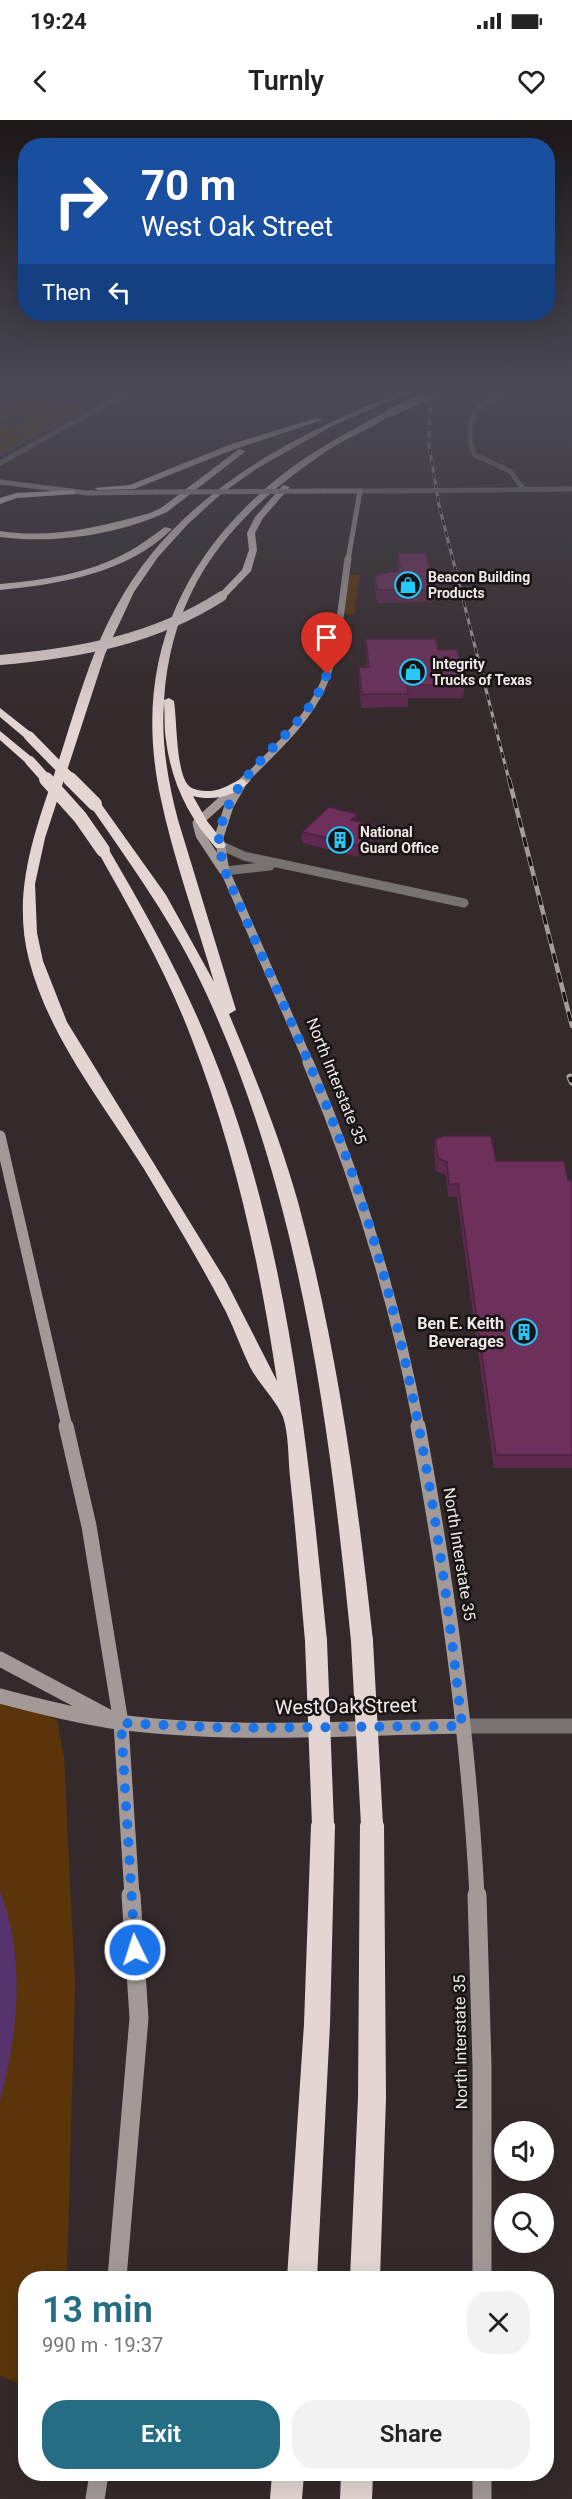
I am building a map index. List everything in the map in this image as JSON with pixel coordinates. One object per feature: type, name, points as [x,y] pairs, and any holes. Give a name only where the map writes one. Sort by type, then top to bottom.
[{"type":"highway","points":[[0,534],[53,537],[153,515],[177,500]]},
{"type":"highway","points":[[0,587],[57,579],[108,564],[132,554],[209,500]]},
{"type":"highway","points":[[255,500],[225,531],[204,558],[171,620],[162,661],[158,731],[164,789],[198,915],[219,972],[242,1061],[280,1170],[319,1326],[341,1451],[362,1641],[372,1825],[372,2098],[365,2271]]},
{"type":"highway","points":[[0,660],[75,651],[124,639],[176,622],[222,596],[246,571],[252,550],[251,533],[259,517],[274,500]]},
{"type":"highway","points":[[202,505],[182,524],[143,572],[106,638],[35,846],[26,906],[37,962],[60,1020],[236,1313],[262,1373],[292,1415]]},
{"type":"highway","points":[[162,661],[171,711],[171,738],[183,787],[198,821],[219,845]]},
{"type":"highway","points":[[0,711],[29,736],[94,804],[132,853],[179,929],[203,975],[242,1061]]},
{"type":"highway","points":[[0,734],[30,761],[80,817],[104,850],[145,921],[183,996],[239,1148],[268,1260],[292,1415],[316,1641],[323,1825],[317,2024],[302,2271]]},
{"type":"highway","points":[[183,787],[192,792],[213,795],[225,793],[242,783]]},
{"type":"highway","points":[[286,2499],[287,2481]]},
{"type":"highway","points":[[356,2499],[357,2481]]},
{"type":"main road","name":"North Interstate 35","points":[[225,871],[219,867],[200,835],[197,827],[198,821],[242,783],[292,731],[323,686],[331,662],[358,500]]},
{"type":"main road","name":"North Interstate 35","points":[[242,783],[223,822],[219,845],[225,871],[340,1143],[381,1268],[414,1397],[448,1609],[462,1726],[480,1944],[482,2271]]},
{"type":"main road","points":[[0,1136],[89,1526],[121,1723],[139,2018],[118,2271]]},
{"type":"main road","name":"West Oak Street","points":[[0,1659],[121,1723]]},
{"type":"main road","name":"West Oak Street","points":[[0,1696],[24,1704],[121,1723],[229,1728],[462,1726]]},
{"type":"main road","points":[[95,2499],[98,2481]]},
{"type":"main road","points":[[482,2481],[482,2499]]},
{"type":"street","points":[[219,845],[234,853],[464,903]]},
{"type":"street","points":[[225,871],[266,866],[298,868]]},
{"type":"street","name":"West Oak Street","points":[[462,1726],[572,1726]]},
{"type":"shaded area","points":[[360,575],[354,615],[344,614],[347,576]]},
{"type":"shaded area","points":[[0,1695],[57,1720],[64,1757],[75,1983],[67,2271],[18,2271],[18,2383],[0,2376]]},
{"type":"shaded area","points":[[0,1891],[14,1942],[16,1996],[15,2023],[0,2101]]},
{"type":"building","points":[[398,553],[426,553],[434,590],[377,590],[375,575],[398,571],[397,567],[401,567]]},
{"type":"building","name":"Integrity Trucks of Texas","points":[[366,639],[436,639],[438,650],[457,649],[465,685],[407,685],[408,694],[362,694],[359,667],[369,667]]},
{"type":"building","points":[[329,807],[357,814],[351,820],[378,826],[358,845],[302,832]]},
{"type":"building","name":"Ben E. Keith Beverages","points":[[443,1136],[491,1136],[496,1161],[564,1161],[568,1180],[572,1180],[572,1455],[496,1455],[458,1184],[449,1184],[447,1162],[438,1158],[435,1139]]},
{"type":"railway","points":[[438,500],[509,780]]},
{"type":"railway","points":[[509,779],[572,1026]]},
{"type":"railway","points":[[570,1077],[572,1082]]},
{"type":"place","name":"Beacon Building Products","points":[[408,585]]},
{"type":"place","name":"Integrity Trucks of Texas","points":[[413,672]]},
{"type":"place","name":"National Guard Office","points":[[340,840]]},
{"type":"place","name":"Ben E. Keith Beverages","points":[[524,1332]]},
{"type":"route","points":[[135,1950],[121,1723],[229,1728],[462,1726],[438,1541],[414,1397],[381,1268],[362,1202],[340,1143],[225,871],[219,842],[223,822],[237,790],[309,710],[318,697],[327,674]]}]
